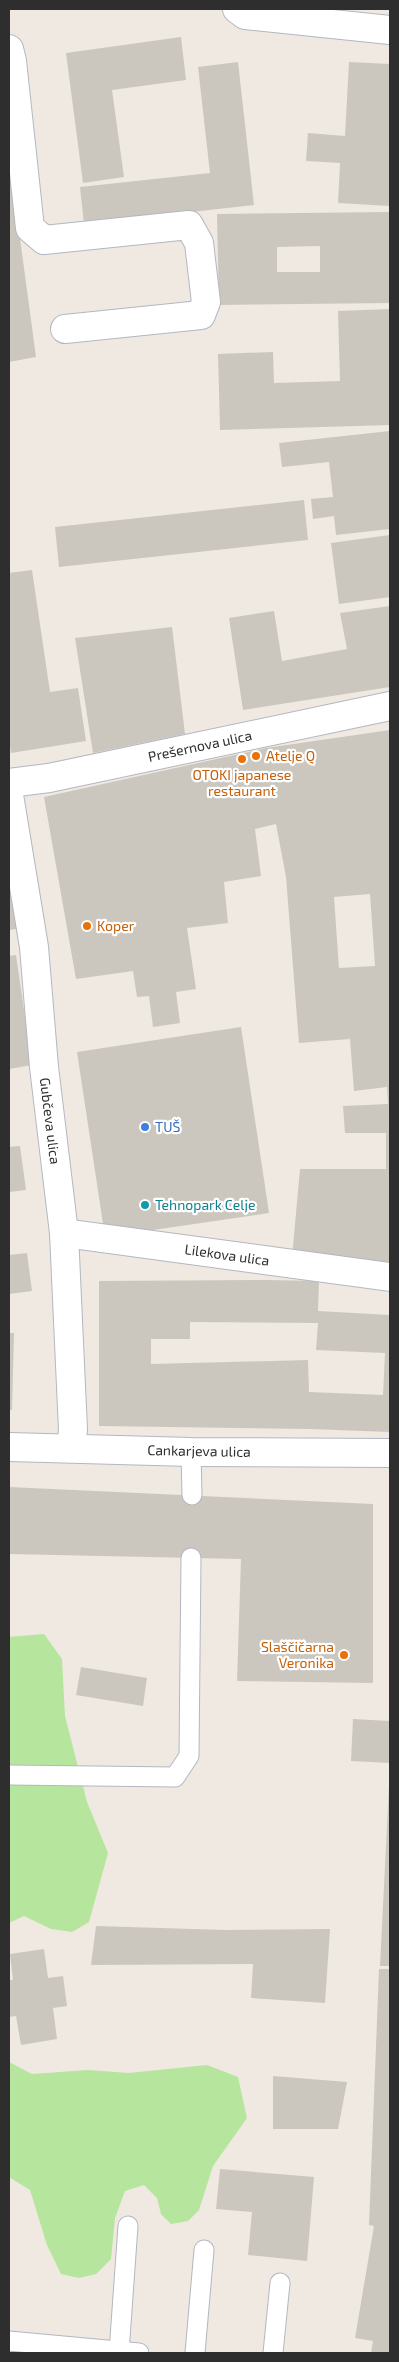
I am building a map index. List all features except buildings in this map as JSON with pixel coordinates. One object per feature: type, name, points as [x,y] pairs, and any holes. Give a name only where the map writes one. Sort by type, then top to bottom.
[{"type":"street","points":[[237,9],[245,15],[377,30],[390,20]]},
{"type":"street","points":[[9,49],[12,61],[30,228],[44,240],[189,225],[200,243],[206,302],[201,315],[65,330]]},
{"type":"street","name":"Prešernova ulica","points":[[9,783],[49,778],[390,706]]},
{"type":"street","name":"Gubčeva ulica","points":[[9,795],[34,947],[44,1067],[64,1233],[73,1430],[71,1448]]},
{"type":"street","name":"Lilekova ulica","points":[[64,1233],[390,1277]]},
{"type":"street","name":"Cankarjeva ulica","points":[[9,1447],[191,1452],[390,1453]]},
{"type":"lane","points":[[191,1452],[192,1496]]},
{"type":"lane","points":[[9,1775],[176,1777],[189,1756],[190,1558]]},
{"type":"lane","points":[[119,2352],[128,2226]]},
{"type":"lane","points":[[195,2353],[204,2250]]},
{"type":"lane","points":[[273,2353],[280,2283]]},
{"type":"lane","points":[[9,2342],[139,2353]]},
{"type":"green space","points":[[44,1634],[62,1659],[65,1716],[87,1802],[108,1853],[89,1922],[72,1932],[51,1929],[24,1916],[9,1923],[9,1637]]},
{"type":"green space","points":[[9,2062],[32,2074],[88,2070],[129,2073],[207,2065],[238,2077],[247,2118],[213,2166],[199,2210],[188,2221],[171,2224],[161,2214],[157,2198],[144,2185],[125,2191],[115,2218],[111,2259],[96,2274],[79,2278],[61,2274],[47,2245],[30,2190],[9,2177]]},
{"type":"place","name":"Atelje Q","points":[[256,756]]},
{"type":"place","name":"OTOKI japanese restaurant","points":[[242,759]]},
{"type":"place","name":"Koper","points":[[87,926]]},
{"type":"place","name":"TUŠ","points":[[145,1127]]},
{"type":"place","name":"Tehnopark Celje","points":[[145,1205]]},
{"type":"place","name":"Slaščičarna Veronika","points":[[344,1655]]}]
